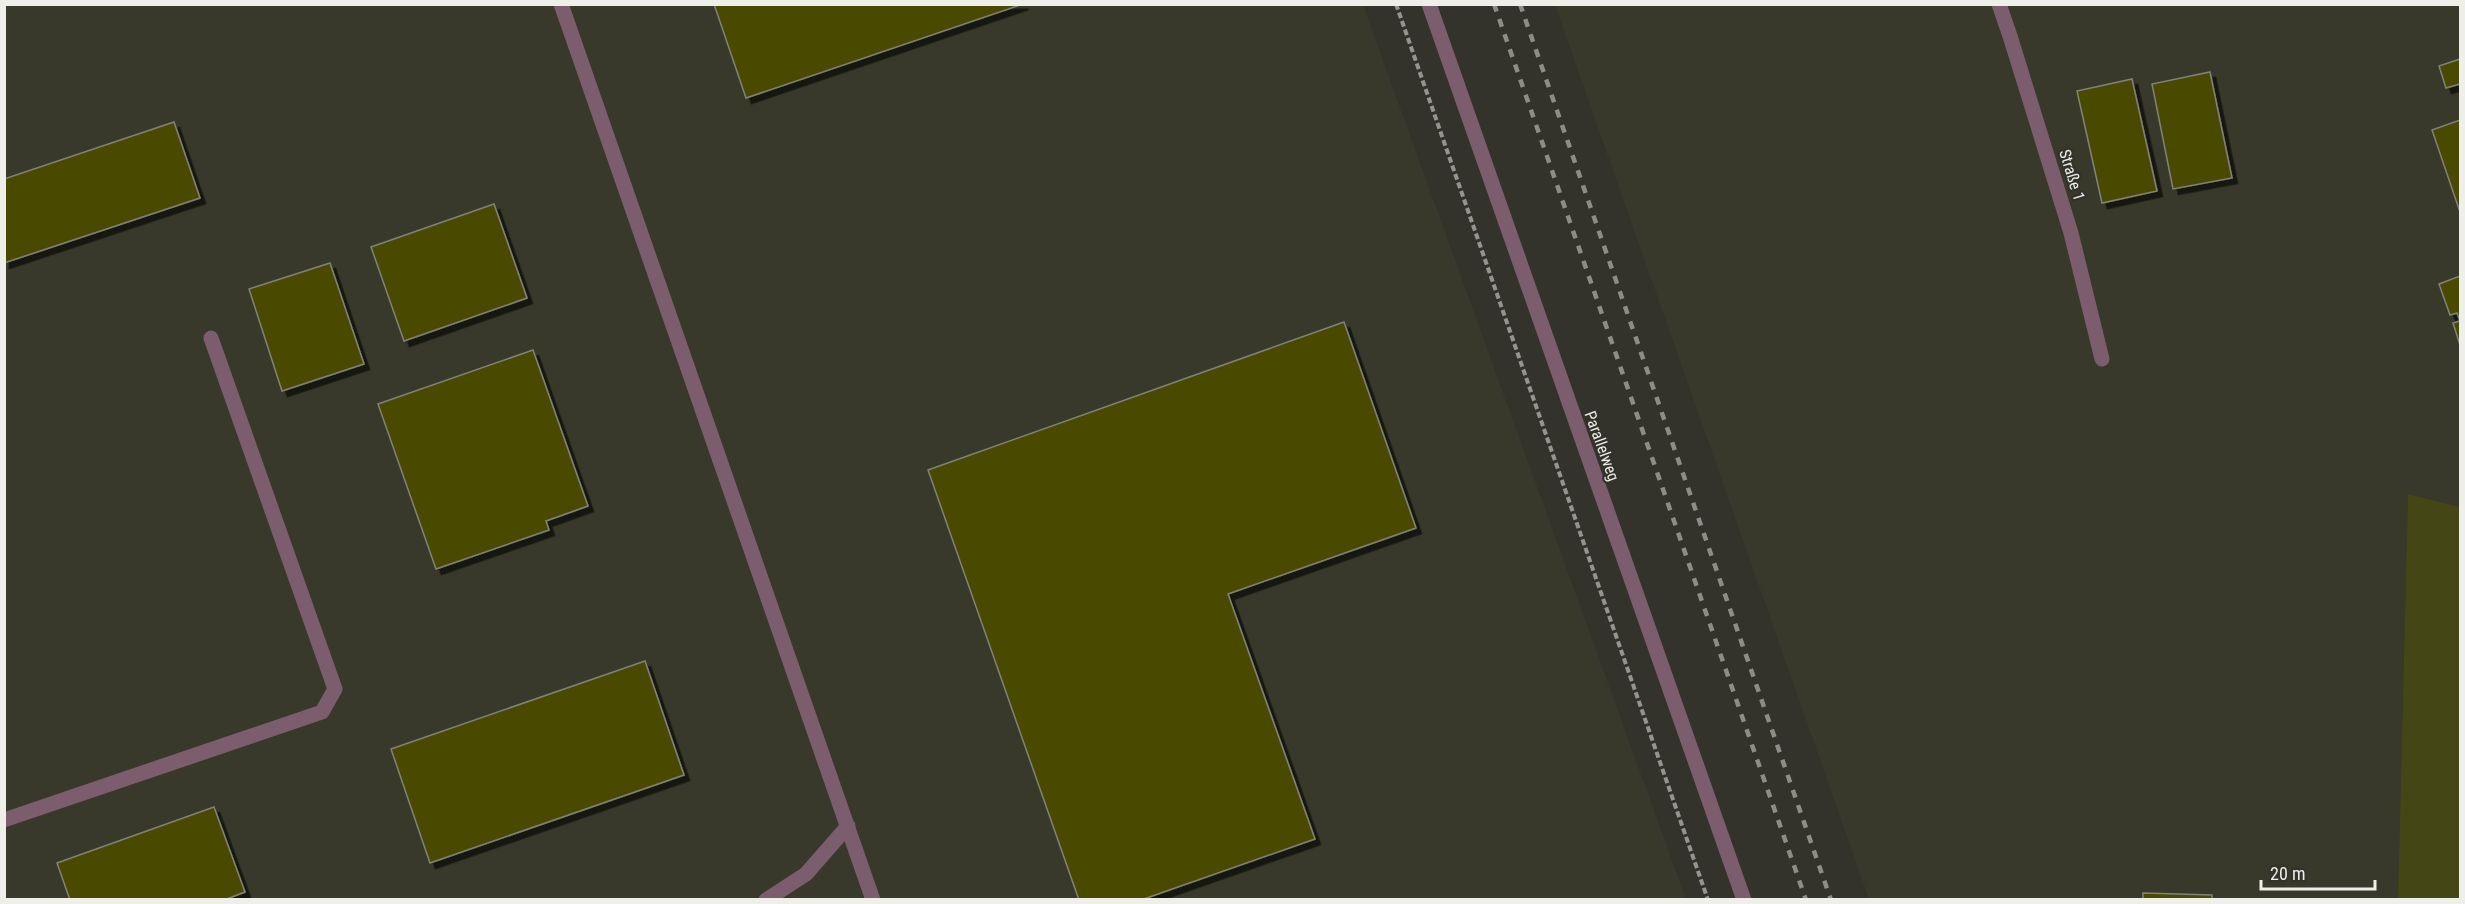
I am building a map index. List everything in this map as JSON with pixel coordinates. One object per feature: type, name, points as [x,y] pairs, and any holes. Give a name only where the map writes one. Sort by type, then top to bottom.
[{"type":"street","points":[[561,4],[873,900]]},
{"type":"street","name":"Parallelweg","points":[[1430,4],[1545,338],[1744,900]]},
{"type":"street","name":"Straße 1","points":[[1999,4],[2071,233],[2102,359]]},
{"type":"street","points":[[4,820],[322,712],[335,689],[211,338]]},
{"type":"street","points":[[766,900],[806,874],[848,826]]},
{"type":"path","points":[[1396,4],[1708,900]]},
{"type":"shaded area","points":[[5,4],[1363,5],[1686,899],[5,900]]},
{"type":"shaded area","points":[[1555,5],[2460,5],[2460,507],[2408,494],[2398,899],[1869,899]]},
{"type":"shaded area","points":[[2408,494],[2460,507],[2460,899],[2398,899]]},
{"type":"building","points":[[714,4],[1023,4],[746,98]]},
{"type":"building","points":[[2460,59],[2460,84],[2446,88],[2439,66]]},
{"type":"building","points":[[2210,72],[2232,178],[2173,189],[2152,84]]},
{"type":"building","points":[[2132,79],[2157,191],[2102,203],[2077,91]]},
{"type":"building","points":[[2460,120],[2460,212],[2432,130]]},
{"type":"building","points":[[174,122],[200,198],[4,263],[4,179]]},
{"type":"building","points":[[494,204],[527,298],[404,341],[371,247]]},
{"type":"building","points":[[330,263],[364,364],[282,391],[249,289]]},
{"type":"building","points":[[2460,276],[2460,321],[2457,313],[2450,315],[2439,284]]},
{"type":"building","points":[[2460,321],[2460,345],[2453,323]]},
{"type":"building","points":[[1344,322],[1416,528],[1228,594],[1315,839],[1141,900],[1079,900],[928,470]]},
{"type":"building","points":[[533,350],[588,506],[546,521],[549,530],[436,569],[378,404]]},
{"type":"building","points":[[645,661],[684,775],[430,863],[391,749]]},
{"type":"building","points":[[214,807],[245,892],[224,900],[70,900],[57,863]]},
{"type":"building","points":[[2143,893],[2212,895],[2212,900],[2143,900]]},
{"type":"railway","points":[[1494,4],[1806,900]]},
{"type":"railway","points":[[1520,4],[1831,900]]}]
